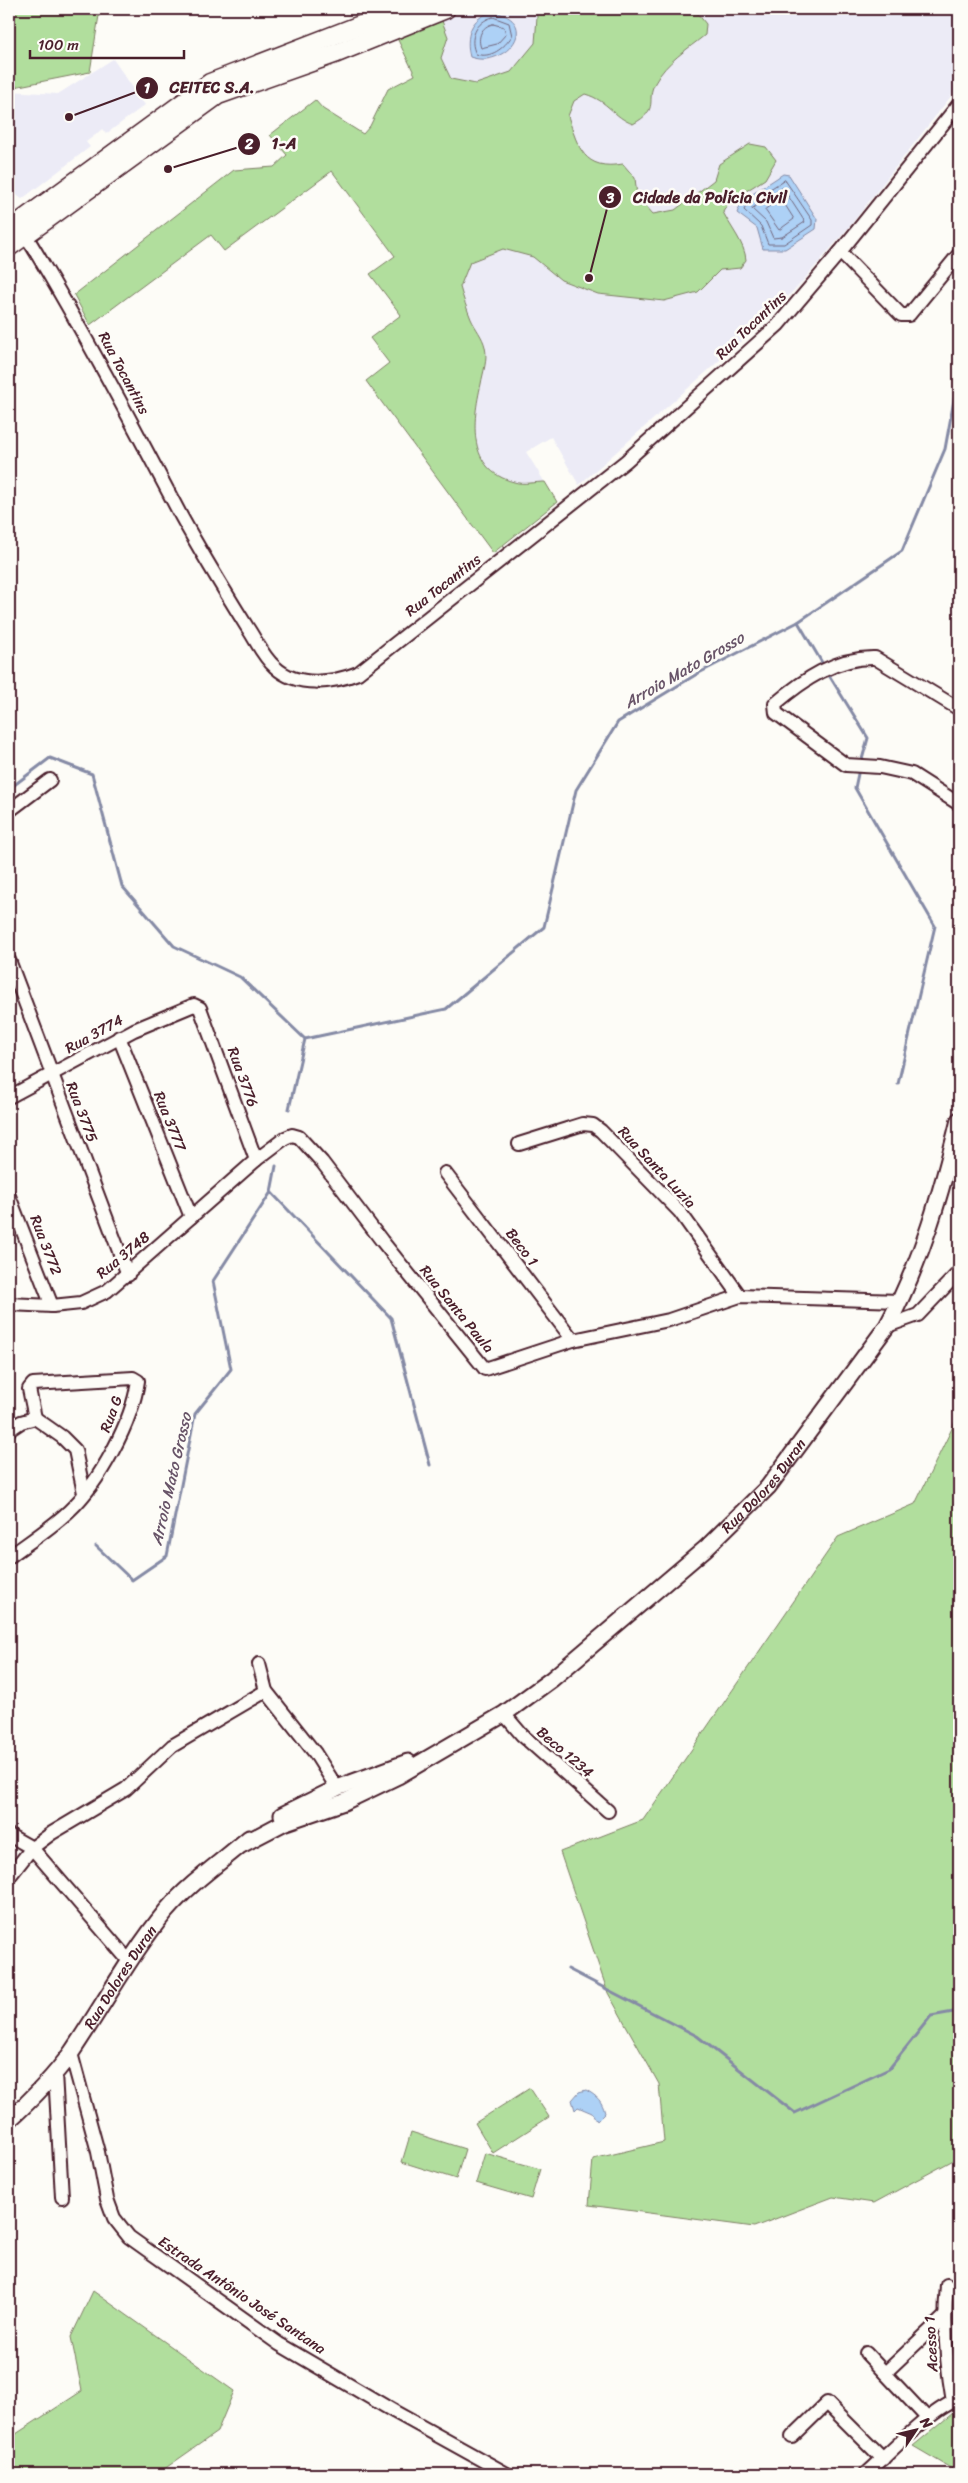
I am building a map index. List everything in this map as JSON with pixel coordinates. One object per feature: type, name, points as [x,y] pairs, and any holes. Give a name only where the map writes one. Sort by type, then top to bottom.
[{"type":"main road","points":[[9,246],[17,232],[210,83],[402,9]]},
{"type":"main road","points":[[17,232],[218,95],[337,53],[446,9]]},
{"type":"street","name":"Rua Tocantins","points":[[17,232],[109,378],[209,567],[264,653],[276,668],[292,676],[322,683],[339,681],[358,673],[626,461],[778,325],[840,252],[959,104]]},
{"type":"street","points":[[840,252],[901,315],[906,316],[909,315],[959,254]]},
{"type":"street","points":[[959,709],[875,658],[844,662],[802,681],[774,704],[776,713],[846,765],[880,767],[912,774],[959,804]]},
{"type":"street","points":[[9,812],[50,780]]},
{"type":"street","name":"Rua 3775","points":[[9,960],[51,1076],[128,1275]]},
{"type":"street","name":"Rua 3774","points":[[9,1097],[51,1076],[119,1037],[194,1005],[198,1006]]},
{"type":"street","name":"Rua 3776","points":[[198,1006],[256,1160]]},
{"type":"street","name":"Rua 3777","points":[[119,1037],[191,1217]]},
{"type":"street","name":"Rua Dolores Duran","points":[[243,1844],[282,1823],[344,1801],[398,1776],[504,1714],[552,1680],[612,1630],[706,1548],[768,1487],[887,1326],[900,1301],[942,1187],[959,1120]]},
{"type":"street","name":"Rua Santa Luzia","points":[[519,1144],[583,1124],[593,1125],[680,1212],[740,1296]]},
{"type":"street","name":"Rua Santa Paula","points":[[235,1178],[285,1138],[292,1135],[299,1137],[322,1162],[382,1241],[485,1369],[573,1340],[669,1320],[740,1296],[900,1301]]},
{"type":"street","name":"Beco 1","points":[[445,1173],[573,1340]]},
{"type":"street","name":"Rua 3748","points":[[9,1304],[52,1306],[81,1303],[107,1291],[128,1275],[235,1178]]},
{"type":"street","name":"Rua 3772","points":[[9,1196],[52,1306]]},
{"type":"street","points":[[887,1326],[918,1315],[959,1272]]},
{"type":"street","name":"Rua G","points":[[9,1557],[71,1510],[106,1463],[121,1435],[136,1394],[138,1381],[136,1378],[33,1384],[29,1389],[35,1418]]},
{"type":"street","points":[[9,1430],[21,1422],[35,1418],[62,1437],[75,1450],[84,1493]]},
{"type":"street","points":[[259,1664],[266,1691],[315,1753],[336,1788],[346,1790],[344,1801]]},
{"type":"street","points":[[9,1878],[32,1848],[126,1789],[172,1746],[266,1691]]},
{"type":"street","name":"Beco 1234","points":[[504,1714],[522,1735],[608,1811]]},
{"type":"street","name":"Rua Dolores Duran","points":[[9,2120],[55,2073],[71,2053],[129,1961],[166,1911],[184,1891],[264,1826],[288,1811],[336,1788],[438,1751]]},
{"type":"street","points":[[9,1835],[32,1848],[129,1961]]},
{"type":"street","name":"Estrada Antônio José Santana","points":[[71,2053],[98,2152],[107,2199],[114,2218],[129,2237],[279,2344],[395,2412],[507,2474]]},
{"type":"street","points":[[55,2073],[62,2196]]},
{"type":"street","name":"Acesso 1","points":[[947,2285],[944,2318],[946,2360],[956,2401]]},
{"type":"street","points":[[885,2373],[944,2318]]},
{"type":"street","points":[[866,2353],[928,2419]]},
{"type":"street","points":[[866,2474],[928,2419],[956,2401]]},
{"type":"street","points":[[792,2437],[827,2403],[883,2459]]},
{"type":"shaded area","points":[[468,9],[959,9],[959,86],[849,227],[801,283],[765,320],[579,485],[551,437],[526,452],[557,502],[493,553],[366,381],[389,363],[370,338],[401,315],[370,274],[395,256],[332,171],[224,251],[211,235],[90,325],[74,295],[234,170],[274,167],[287,155],[270,135],[315,100],[323,109],[363,134],[370,126],[388,89],[415,75],[397,38]]},
{"type":"shaded area","points":[[113,59],[145,105],[106,134],[102,129],[86,142],[90,147],[22,199],[12,192],[9,195],[9,91],[58,94]]},
{"type":"green space","points":[[9,9],[100,9],[90,72],[9,88]]},
{"type":"green space","points":[[535,9],[694,9],[706,24],[705,35],[678,56],[660,75],[652,89],[650,109],[642,119],[633,124],[626,121],[600,101],[585,94],[574,101],[568,116],[575,138],[585,155],[599,164],[623,164],[635,178],[637,196],[653,214],[675,210],[714,180],[719,164],[750,144],[766,147],[776,160],[765,179],[729,202],[723,212],[740,242],[746,260],[740,268],[720,270],[698,292],[664,301],[598,294],[561,280],[533,257],[503,249],[470,262],[460,287],[471,319],[483,340],[486,352],[475,429],[481,456],[488,467],[499,476],[518,483],[545,482],[557,502],[493,553],[366,381],[389,363],[370,338],[401,315],[370,274],[395,256],[332,171],[224,251],[211,235],[90,325],[74,295],[234,170],[274,167],[287,155],[270,135],[315,100],[323,109],[363,134],[370,126],[388,89],[415,75],[397,38],[442,21],[448,37],[441,58],[451,79],[476,84],[511,72],[535,43],[537,17]]},
{"type":"green space","points":[[959,1414],[959,2157],[874,2203],[833,2197],[754,2227],[589,2205],[593,2159],[664,2142],[659,2084],[608,1993],[560,1852],[643,1820],[838,1537],[915,1504]]},
{"type":"green space","points":[[530,2088],[549,2117],[493,2153],[475,2123]]},
{"type":"green space","points":[[411,2132],[465,2149],[456,2179],[402,2162]]},
{"type":"green space","points":[[485,2153],[540,2169],[531,2199],[476,2183]]},
{"type":"green space","points":[[93,2291],[234,2391],[217,2432],[157,2474],[9,2474],[9,2433],[16,2434],[82,2391],[71,2337]]},
{"type":"green space","points":[[959,2408],[959,2473],[913,2446]]},
{"type":"water","points":[[493,12],[508,17],[516,25],[517,34],[514,43],[496,57],[483,59],[470,57],[468,42],[474,23],[479,18]]},
{"type":"water","points":[[783,174],[789,175],[817,219],[816,229],[785,249],[763,249],[757,228],[737,213],[742,201]]},
{"type":"water","points":[[586,2090],[599,2099],[604,2109],[605,2113],[597,2121],[592,2113],[578,2107],[575,2110],[572,2100],[579,2092]]},
{"type":"waterway","name":"Arroio Mato Grosso","points":[[289,1109],[305,1039],[446,1009],[544,927],[576,790],[618,722],[697,674],[798,622],[902,551],[945,449],[959,373]]},
{"type":"waterway","points":[[798,622],[824,666]]},
{"type":"waterway","points":[[827,672],[868,738],[861,763]]},
{"type":"waterway","points":[[9,789],[50,758],[92,774],[122,886],[174,946],[240,977],[305,1039]]},
{"type":"waterway","points":[[859,769],[855,788],[935,926],[898,1084]]},
{"type":"waterway","name":"Arroio Mato Grosso","points":[[96,1546],[132,1580],[167,1556],[195,1414],[231,1369],[213,1281],[271,1192],[276,1166]]},
{"type":"waterway","points":[[271,1192],[391,1318],[430,1465]]},
{"type":"waterway","points":[[568,1969],[697,2036],[795,2113],[889,2069],[931,2016],[959,2011]]},
{"type":"place","name":"CEITEC S.A.","points":[[69,117]]},
{"type":"place","name":"1-A","points":[[168,169]]},
{"type":"place","name":"Cidade da Polícia Civil","points":[[589,278]]}]
